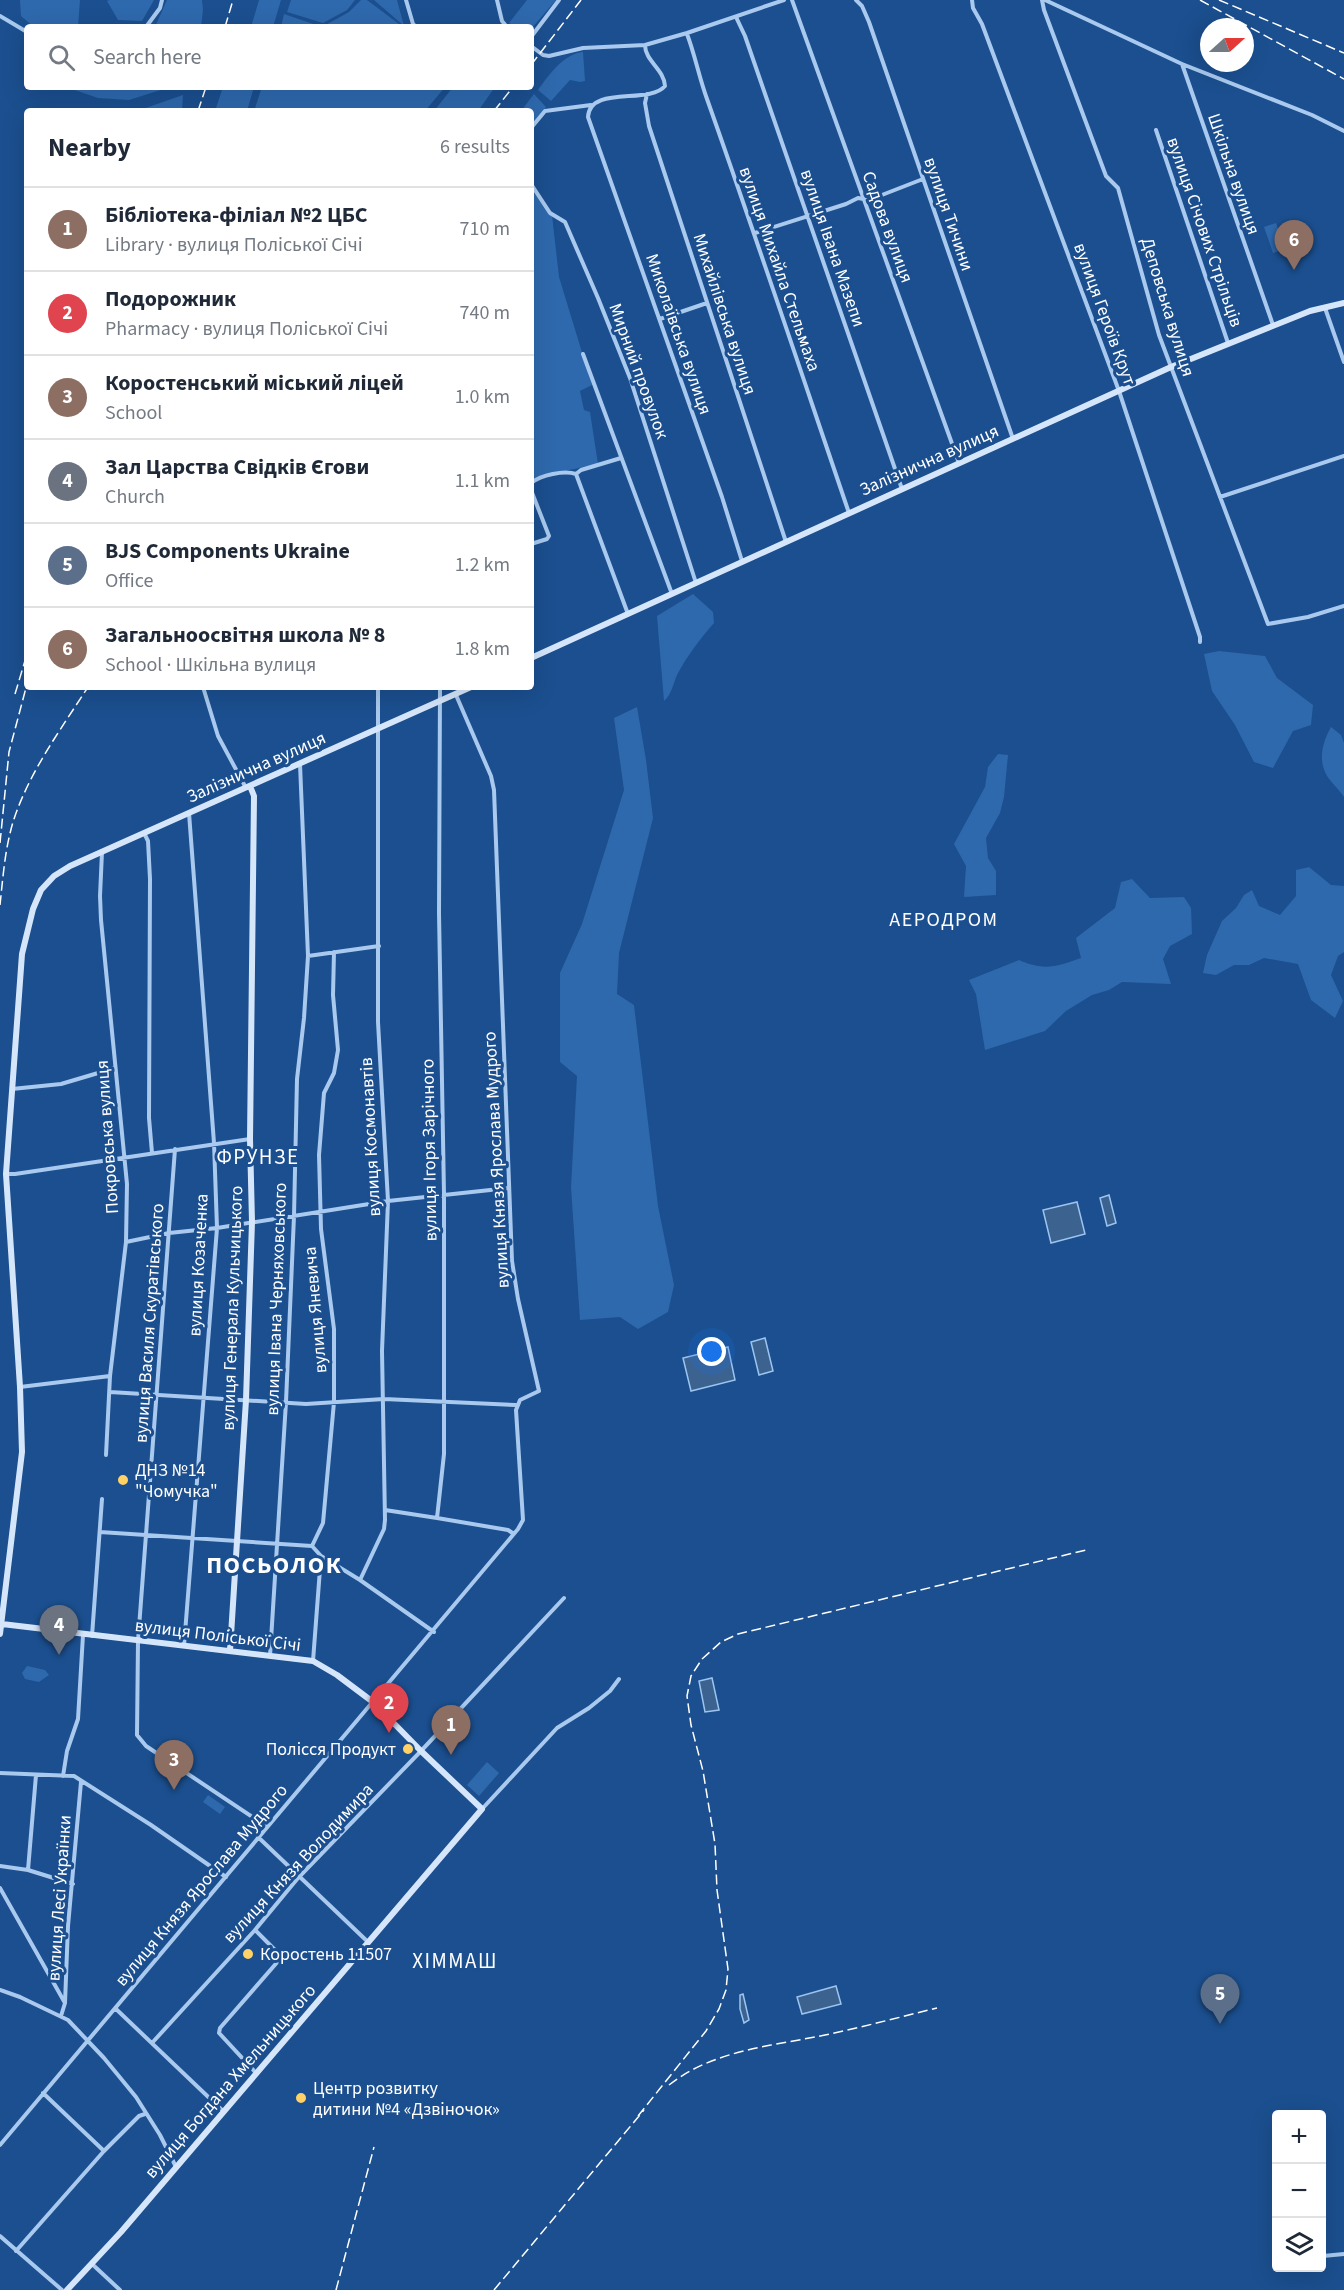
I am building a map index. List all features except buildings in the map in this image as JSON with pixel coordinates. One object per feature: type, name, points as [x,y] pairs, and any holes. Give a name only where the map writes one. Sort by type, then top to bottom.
[{"type":"street","points":[[148,24],[160,8],[162,0]]},
{"type":"street","points":[[406,0],[413,24]]},
{"type":"street","points":[[497,0],[504,24]]},
{"type":"street","points":[[534,33],[559,0]]},
{"type":"street","points":[[534,49],[543,56],[549,56],[583,48],[645,45],[784,0]]},
{"type":"street","name":"Садова вулиця","points":[[792,0],[959,463]]},
{"type":"street","name":"вулиця Тичини","points":[[856,0],[862,6],[869,22],[1012,439]]},
{"type":"street","name":"вулиця Героїв Крут","points":[[972,0],[973,8],[982,24],[1119,391],[1156,508],[1175,556],[1200,642]]},
{"type":"street","points":[[1044,0],[1182,64],[1312,115],[1344,131]]},
{"type":"street","name":"Деповська вулиця","points":[[1044,0],[1044,10],[1106,176],[1118,188],[1159,334],[1268,624],[1308,617],[1344,606]]},
{"type":"street","points":[[0,16],[24,30]]},
{"type":"street","name":"вулиця Івана Мазепи","points":[[736,17],[745,36],[902,489]]},
{"type":"street","name":"вулиця Михайла Стельмаха","points":[[687,33],[704,90],[755,233],[849,513]]},
{"type":"street","points":[[534,124],[545,111],[591,105],[622,96],[657,93],[665,86],[662,74],[647,56],[645,45]]},
{"type":"street","name":"Шкільна вулиця","points":[[1182,64],[1273,326]]},
{"type":"street","name":"Михайлівська вулиця","points":[[647,94],[645,104],[647,120],[786,542]]},
{"type":"street","name":"Миколаївська вулиця","points":[[591,105],[588,117],[660,319],[742,561]]},
{"type":"street","name":"вулиця Січових Стрільців","points":[[1156,130],[1228,343]]},
{"type":"street","points":[[755,233],[863,198],[869,200],[923,179]]},
{"type":"street","name":"Мирний провулок","points":[[534,189],[550,213],[565,222],[598,298],[630,378],[696,583]]},
{"type":"street","points":[[660,319],[707,303]]},
{"type":"street","name":"Залізнична вулиця","points":[[534,657],[1171,367],[1310,310],[1344,303]]},
{"type":"street","points":[[1325,307],[1344,363]]},
{"type":"street","points":[[583,354],[672,594]]},
{"type":"street","points":[[1221,497],[1344,456]]},
{"type":"street","points":[[534,480],[563,472],[576,474],[581,470],[621,458]]},
{"type":"street","points":[[576,474],[628,614]]},
{"type":"street","points":[[534,498],[549,536],[547,539],[534,543]]},
{"type":"street","points":[[203,690],[218,736],[248,787]]},
{"type":"street","name":"вулиця Космонавтів","points":[[360,1580],[384,1529],[385,1510],[382,1309],[388,1201],[378,1022],[378,690]]},
{"type":"street","name":"вулиця Ігоря Зарічного","points":[[437,1518],[444,1454],[444,1194],[439,913],[440,690]]},
{"type":"street","name":"Залізнична вулиця","points":[[11,1089],[22,954],[41,890],[54,876],[144,833],[465,690]]},
{"type":"street","name":"вулиця Князя Ярослава Мудрого","points":[[0,2145],[258,1837],[434,1632],[521,1525],[523,1513],[517,1405],[526,1396],[539,1391],[514,1280],[494,790],[491,776],[456,695]]},
{"type":"street","name":"вулиця Івана Черняховського","points":[[270,1656],[286,1402],[297,1079],[308,956],[300,763]]},
{"type":"street","name":"вулиця Генерала Кульчицького","points":[[230,1651],[235,1541],[246,1400],[252,1222],[250,1139],[254,796],[248,787]]},
{"type":"street","name":"вулиця Козаченка","points":[[183,1646],[217,1228],[214,1143],[189,813]]},
{"type":"street","points":[[144,833],[147,841],[150,879],[149,1118],[152,1153]]},
{"type":"street","name":"Покровська вулиця","points":[[102,852],[101,920],[128,1213],[110,1376],[106,1455]]},
{"type":"street","points":[[308,956],[379,946]]},
{"type":"street","name":"вулиця Яневича","points":[[312,1546],[323,1523],[334,1402],[334,1329],[320,1212],[319,1155],[321,1109],[324,1093],[334,1073],[338,1050],[333,995],[333,952]]},
{"type":"street","points":[[0,1634],[22,1455],[20,1387],[6,1174],[11,1089],[67,1083],[115,1068]]},
{"type":"street","points":[[6,1174],[250,1139]]},
{"type":"street","name":"вулиця Василя Скуратівського","points":[[176,1149],[138,1641],[137,1735],[140,1741],[267,1827]]},
{"type":"street","points":[[126,1242],[169,1233],[217,1228],[388,1201],[509,1188]]},
{"type":"street","points":[[20,1387],[110,1376]]},
{"type":"street","points":[[110,1392],[306,1404],[384,1399],[517,1405]]},
{"type":"street","points":[[92,1636],[102,1499]]},
{"type":"street","points":[[385,1510],[507,1530],[514,1534]]},
{"type":"street","points":[[100,1532],[312,1546],[321,1556],[360,1580],[434,1632]]},
{"type":"street","points":[[313,1661],[321,1556]]},
{"type":"street","name":"вулиця Князя Володимира","points":[[152,2043],[255,1930],[298,1878],[421,1752],[564,1598]]},
{"type":"street","name":"вулиця Поліської Січі","points":[[2,1624],[313,1661],[337,1675],[373,1702],[421,1752],[482,1809]]},
{"type":"street","points":[[63,1776],[67,1751],[78,1719],[83,1635]]},
{"type":"street","name":"вулиця Богдана Хмельницького","points":[[67,2290],[257,2074],[482,1809],[557,1728],[589,1708],[619,1679]]},
{"type":"street","points":[[0,1773],[74,1776],[226,1876]]},
{"type":"street","points":[[28,1870],[36,1775]]},
{"type":"street","name":"вулиця Лесі Українки","points":[[61,2016],[65,2003],[68,1926],[81,1782]]},
{"type":"street","points":[[258,1837],[298,1878],[369,1943]]},
{"type":"street","points":[[0,1866],[28,1870],[73,1884]]},
{"type":"street","points":[[0,1888],[65,2003]]},
{"type":"street","points":[[255,1930],[279,1954],[280,1959],[219,2032],[257,2074]]},
{"type":"street","points":[[0,1990],[61,2016],[104,2058],[136,2097],[160,2135],[176,2167]]},
{"type":"street","points":[[116,2009],[223,2111]]},
{"type":"street","points":[[43,2093],[104,2151]]},
{"type":"street","points":[[16,2251],[104,2151],[139,2116],[145,2114]]},
{"type":"street","points":[[0,2235],[62,2290]]},
{"type":"street","points":[[1326,2256],[1344,2254]]},
{"type":"street","points":[[92,2264],[120,2290]]},
{"type":"shaded area","points":[[20,0],[80,0],[78,24],[30,24],[21,16]]},
{"type":"shaded area","points":[[154,0],[142,21],[118,20],[107,1]]},
{"type":"shaded area","points":[[167,0],[202,0],[201,24],[156,24]]},
{"type":"shaded area","points":[[259,0],[281,0],[274,24],[252,24]]},
{"type":"shaded area","points":[[291,0],[355,0],[347,10],[323,23],[287,12]]},
{"type":"shaded area","points":[[361,0],[367,0],[399,24],[327,24],[349,12]]},
{"type":"shaded area","points":[[374,0],[397,0],[402,24]]},
{"type":"shaded area","points":[[527,0],[556,0],[534,26],[509,23]]},
{"type":"shaded area","points":[[284,14],[313,24],[282,24]]},
{"type":"shaded area","points":[[583,52],[585,81],[570,80],[551,101],[538,90],[563,61]]},
{"type":"shaded area","points":[[75,90],[161,90],[129,100],[98,98]]},
{"type":"shaded area","points":[[222,90],[253,90],[248,108],[216,108]]},
{"type":"shaded area","points":[[261,90],[442,90],[428,108],[255,108]]},
{"type":"shaded area","points":[[451,90],[493,90],[480,108],[436,108]]},
{"type":"shaded area","points":[[534,94],[546,107],[534,123],[534,108],[523,108]]},
{"type":"shaded area","points":[[183,95],[182,108],[146,108]]},
{"type":"shaded area","points":[[534,186],[541,201],[552,215],[559,277],[592,385],[580,391],[584,410],[590,412],[598,464],[534,479]]},
{"type":"shaded area","points":[[1276,223],[1285,249],[1273,253],[1264,227]]},
{"type":"shaded area","points":[[693,594],[713,612],[714,623],[685,661],[671,692],[664,701],[657,616]]},
{"type":"shaded area","points":[[1219,651],[1265,656],[1277,678],[1313,705],[1311,725],[1293,731],[1273,768],[1254,762],[1235,725],[1212,691],[1204,654]]},
{"type":"shaded area","points":[[637,707],[653,818],[619,953],[617,994],[634,1005],[658,1206],[674,1285],[668,1312],[638,1329],[620,1317],[580,1320],[571,1187],[577,1076],[560,1062],[560,973],[582,924],[624,790],[614,718]]},
{"type":"shaded area","points":[[1331,727],[1341,735],[1344,743],[1344,797],[1328,777],[1322,762],[1324,744]]},
{"type":"shaded area","points":[[998,754],[1008,755],[1004,797],[1000,813],[986,838],[988,858],[996,871],[996,895],[964,897],[966,866],[954,844],[985,787],[988,767]]},
{"type":"shaded area","points":[[1309,867],[1331,885],[1344,886],[1344,952],[1338,956],[1331,975],[1343,1001],[1335,1018],[1311,1000],[1298,964],[1264,958],[1249,965],[1234,965],[1216,975],[1203,973],[1207,955],[1222,921],[1236,908],[1244,895],[1252,890],[1259,906],[1280,915],[1296,896],[1296,870]]},
{"type":"shaded area","points":[[1132,879],[1150,898],[1184,897],[1191,908],[1192,934],[1170,946],[1163,959],[1171,984],[1122,982],[1109,990],[1092,995],[1066,1011],[1045,1031],[985,1050],[976,994],[969,980],[1019,960],[1043,967],[1064,964],[1081,958],[1076,938],[1115,908],[1121,882]]},
{"type":"shaded area","points":[[1109,1195],[1116,1223],[1107,1226],[1100,1198]]},
{"type":"shaded area","points":[[1077,1202],[1085,1234],[1051,1243],[1043,1210]]},
{"type":"shaded area","points":[[765,1338],[773,1371],[759,1375],[751,1342]]},
{"type":"shaded area","points":[[728,1347],[735,1380],[691,1391],[683,1358]]},
{"type":"shaded area","points":[[27,1666],[45,1670],[49,1675],[39,1682],[25,1679],[22,1673]]},
{"type":"shaded area","points":[[712,1678],[719,1710],[705,1712],[699,1681]]},
{"type":"shaded area","points":[[487,1762],[499,1773],[479,1796],[467,1785]]},
{"type":"shaded area","points":[[208,1795],[225,1807],[220,1814],[203,1802]]},
{"type":"shaded area","points":[[836,1986],[841,2004],[802,2014],[797,1997]]},
{"type":"shaded area","points":[[743,1994],[749,2020],[744,2023],[740,2009],[740,1995]]},
{"type":"railway","points":[[226,24],[233,0]]},
{"type":"railway","points":[[534,61],[581,0]]},
{"type":"railway","points":[[1200,0],[1344,79]]},
{"type":"railway","points":[[1219,0],[1344,53]]},
{"type":"railway","points":[[199,108],[205,90]]},
{"type":"railway","points":[[496,108],[511,90]]},
{"type":"railway","points":[[15,694],[24,664]]},
{"type":"railway","points":[[0,843],[9,752],[25,690]]},
{"type":"railway","points":[[0,905],[8,840],[21,801],[47,751],[86,690]]},
{"type":"railway","points":[[638,2116],[706,2031],[719,2009],[726,1990],[728,1969],[717,1890],[715,1844],[687,1696],[691,1676],[702,1659],[721,1642],[738,1634],[1086,1550]]},
{"type":"railway","points":[[669,2085],[704,2064],[744,2051],[839,2032],[937,2008]]},
{"type":"railway","points":[[494,2290],[644,2110]]},
{"type":"railway","points":[[336,2290],[374,2147]]},
{"type":"place","name":"Загальноосвітня школа № 8","points":[[1294,270]]},
{"type":"place","name":"ДНЗ №14 \"Чомучка\"","points":[[123,1480]]},
{"type":"place","name":"Зал Царства Свідків Єгови","points":[[59,1655]]},
{"type":"place","name":"Подорожник","points":[[389,1733]]},
{"type":"place","name":"Полісся Продукт","points":[[408,1749]]},
{"type":"place","name":"Бібліотека-філіал №2 ЦБС","points":[[451,1755]]},
{"type":"place","name":"Коростенський міський ліцей","points":[[174,1790]]},
{"type":"place","name":"Коростень 11507","points":[[248,1954]]},
{"type":"place","name":"BJS Components Ukraine","points":[[1220,2024]]},
{"type":"place","name":"Центр розвитку дитини №4 «Дзвіночок»","points":[[301,2098]]},
{"type":"district","name":"АЕРОДРОМ","points":[[944,919]]},
{"type":"district","name":"ФРУНЗЕ","points":[[258,1157]]},
{"type":"district","name":"ПОСЬОЛОК","points":[[274,1565]]},
{"type":"district","name":"ХІММАШ","points":[[455,1961]]}]
